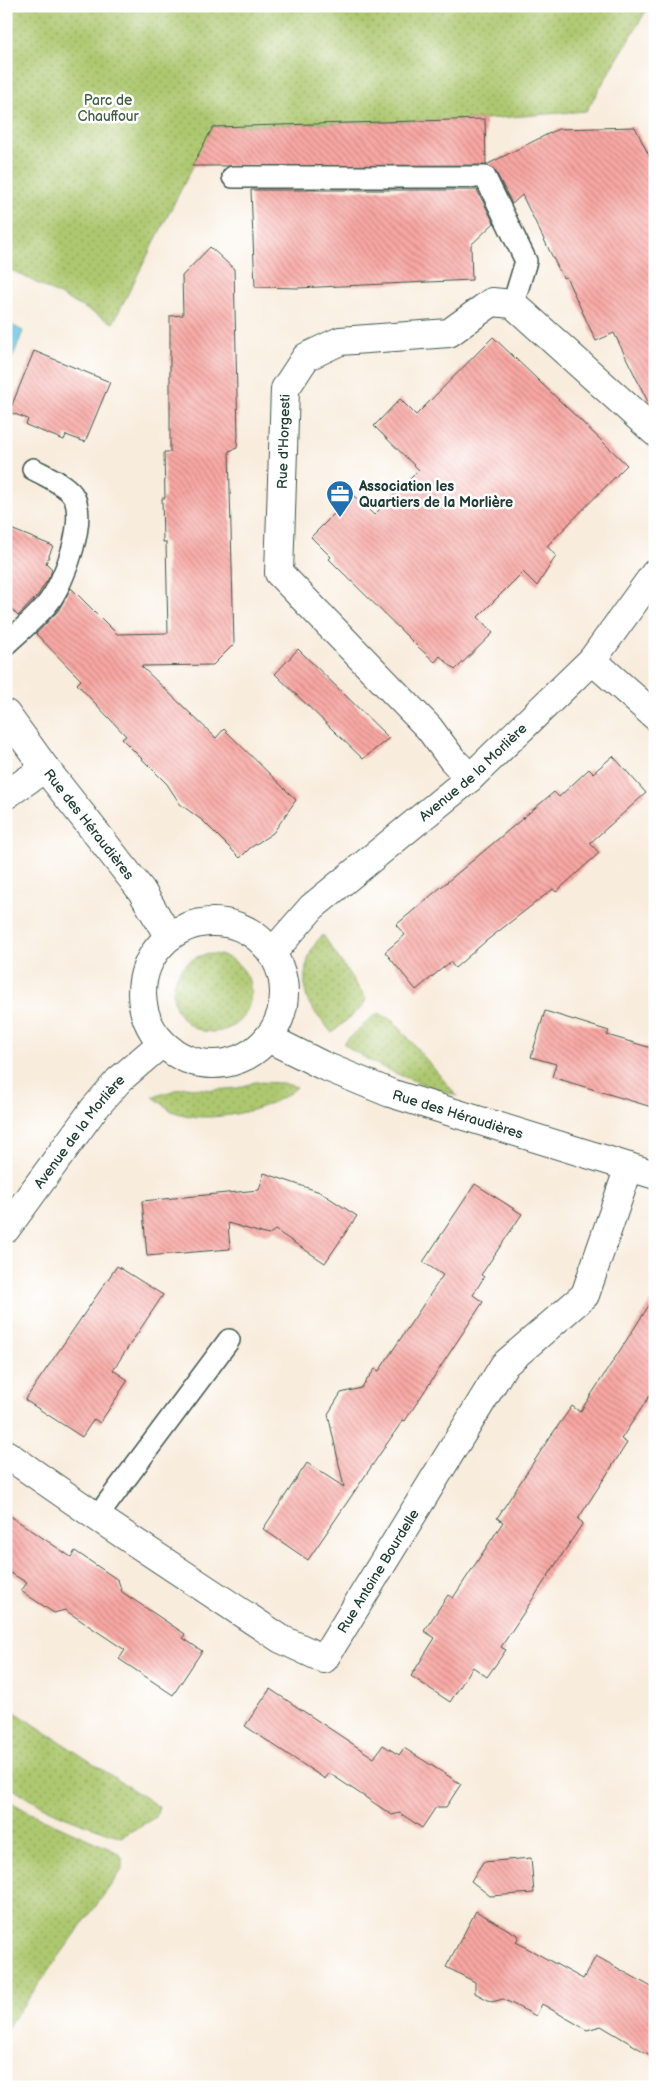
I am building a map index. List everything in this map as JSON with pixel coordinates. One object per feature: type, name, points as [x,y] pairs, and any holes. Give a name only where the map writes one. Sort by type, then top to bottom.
[{"type":"street","name":"Rue d'Horgesti","points":[[470,778],[452,760],[429,728],[279,573],[285,390],[306,357],[340,341],[449,333],[492,302],[513,304]]},
{"type":"street","points":[[513,304],[655,432]]},
{"type":"street","name":"Avenue de la Morlière","points":[[272,953],[312,908],[470,778],[592,660],[655,573]]},
{"type":"street","points":[[592,660],[655,716]]},
{"type":"street","name":"Rue des Héraudières","points":[[6,714],[45,768],[141,890],[169,936]]},
{"type":"street","points":[[6,795],[45,768]]},
{"type":"street","points":[[224,923],[251,933],[272,953],[281,974],[284,996],[280,1018],[268,1038],[250,1054],[228,1063],[216,1064],[192,1061],[171,1051],[162,1043],[146,1017],[142,988],[150,959],[169,936],[195,924],[224,923]]},
{"type":"street","name":"Rue des Héraudières","points":[[268,1038],[322,1065],[390,1093],[655,1175]]},
{"type":"street","name":"Avenue de la Morlière","points":[[6,1229],[93,1110],[119,1080],[162,1043]]},
{"type":"street","name":"Rue Antoine Bourdelle","points":[[6,1454],[281,1639],[324,1659],[504,1365],[585,1295],[629,1167]]},
{"type":"lane","points":[[232,177],[485,177],[526,261],[513,304]]},
{"type":"lane","points":[[6,644],[42,610],[56,590],[66,565],[78,518],[77,504],[65,487],[33,469]]},
{"type":"lane","points":[[97,1517],[229,1340]]},
{"type":"green space","name":"Parc de Chauffour","points":[[6,6],[649,6],[586,111],[485,119],[213,127],[113,323],[6,267]]},
{"type":"green space","points":[[323,935],[366,999],[364,1005],[332,1033],[310,1005],[305,984],[306,965],[309,956],[317,941]]},
{"type":"green space","points":[[204,954],[220,954],[234,960],[245,971],[251,985],[251,1001],[245,1015],[234,1026],[220,1032],[204,1032],[190,1026],[179,1015],[173,1001],[173,985],[179,971],[190,960]]},
{"type":"green space","points":[[377,1013],[393,1020],[457,1096],[383,1068],[343,1043]]},
{"type":"green space","points":[[255,1082],[282,1083],[297,1087],[286,1096],[272,1103],[238,1114],[219,1116],[202,1117],[172,1111],[153,1097],[185,1087],[213,1090],[238,1088]]},
{"type":"green space","points":[[6,1706],[159,1807],[156,1817],[121,1837],[47,1809],[6,1784]]},
{"type":"green space","points":[[6,1799],[30,1813],[119,1853],[122,1858],[122,1870],[6,2029]]},
{"type":"water","points":[[6,322],[23,331],[6,374]]},
{"type":"building","points":[[485,119],[486,165],[192,166],[213,127]]},
{"type":"building","points":[[635,127],[655,168],[655,411],[650,406],[614,333],[596,341],[566,277],[563,278],[522,195],[512,204],[496,172],[486,165],[558,129]]},
{"type":"building","points":[[251,190],[477,190],[494,223],[471,245],[472,280],[298,288],[255,287]]},
{"type":"building","points":[[210,247],[234,269],[238,435],[237,448],[229,451],[234,644],[213,665],[141,666],[216,738],[224,729],[296,800],[273,833],[250,848],[240,858],[203,821],[180,804],[167,784],[122,739],[126,736],[77,684],[81,680],[36,634],[58,611],[71,588],[117,634],[168,633],[166,542],[163,542],[162,498],[165,498],[164,452],[170,452],[170,316],[183,315],[182,276]]},
{"type":"building","points":[[493,337],[627,465],[547,546],[556,556],[537,586],[523,572],[478,617],[493,633],[455,670],[440,656],[435,662],[417,646],[329,559],[331,557],[311,537],[353,495],[374,515],[419,470],[374,426],[400,399],[416,415]]},
{"type":"building","points":[[34,351],[110,382],[85,442],[66,435],[64,440],[26,425],[28,419],[9,412]]},
{"type":"building","points":[[6,527],[53,546],[46,563],[52,569],[50,576],[38,595],[18,616],[6,603]]},
{"type":"building","points":[[298,649],[389,738],[363,759],[275,674]]},
{"type":"building","points":[[613,756],[646,793],[590,843],[599,853],[556,892],[553,889],[486,941],[455,968],[450,962],[416,990],[385,952],[405,935],[396,925],[554,792],[559,797],[589,769],[593,773]]},
{"type":"building","points":[[545,1011],[609,1031],[607,1035],[655,1049],[655,1108],[552,1077],[556,1064],[531,1057]]},
{"type":"building","points":[[264,1173],[320,1192],[357,1216],[325,1263],[275,1230],[268,1235],[228,1223],[230,1249],[147,1256],[142,1201],[259,1190]]},
{"type":"building","points":[[475,1184],[522,1214],[481,1275],[484,1277],[473,1295],[483,1302],[405,1421],[403,1420],[308,1560],[263,1529],[307,1463],[344,1487],[328,1414],[341,1393],[361,1388],[375,1369],[379,1371],[443,1275],[423,1262]]},
{"type":"building","points":[[117,1266],[163,1295],[113,1370],[128,1380],[100,1423],[94,1419],[82,1437],[25,1400]]},
{"type":"building","points":[[655,1296],[655,1388],[621,1439],[627,1443],[578,1519],[583,1523],[501,1647],[506,1650],[487,1677],[473,1667],[450,1702],[411,1676],[435,1638],[424,1631],[448,1595],[453,1598],[503,1522],[497,1518],[548,1440],[572,1406],[580,1412]]},
{"type":"building","points":[[6,1513],[71,1557],[75,1551],[118,1580],[122,1592],[185,1634],[183,1638],[202,1651],[173,1695],[119,1659],[125,1650],[65,1610],[54,1613],[21,1591],[27,1583],[6,1570]]},
{"type":"building","points":[[270,1689],[374,1758],[383,1745],[399,1755],[404,1748],[461,1784],[446,1807],[436,1807],[422,1828],[400,1813],[392,1815],[329,1773],[325,1779],[245,1726]]},
{"type":"building","points":[[531,1858],[534,1893],[490,1896],[471,1881],[483,1862]]},
{"type":"building","points":[[476,1911],[519,1936],[516,1942],[583,1979],[596,1956],[655,1989],[655,2058],[601,2026],[587,2030],[542,2004],[536,2016],[503,1999],[492,2002],[475,1993],[475,1982],[446,1967]]},
{"type":"place","name":"Association les Quartiers de la Morlière","points":[[340,518]]}]
